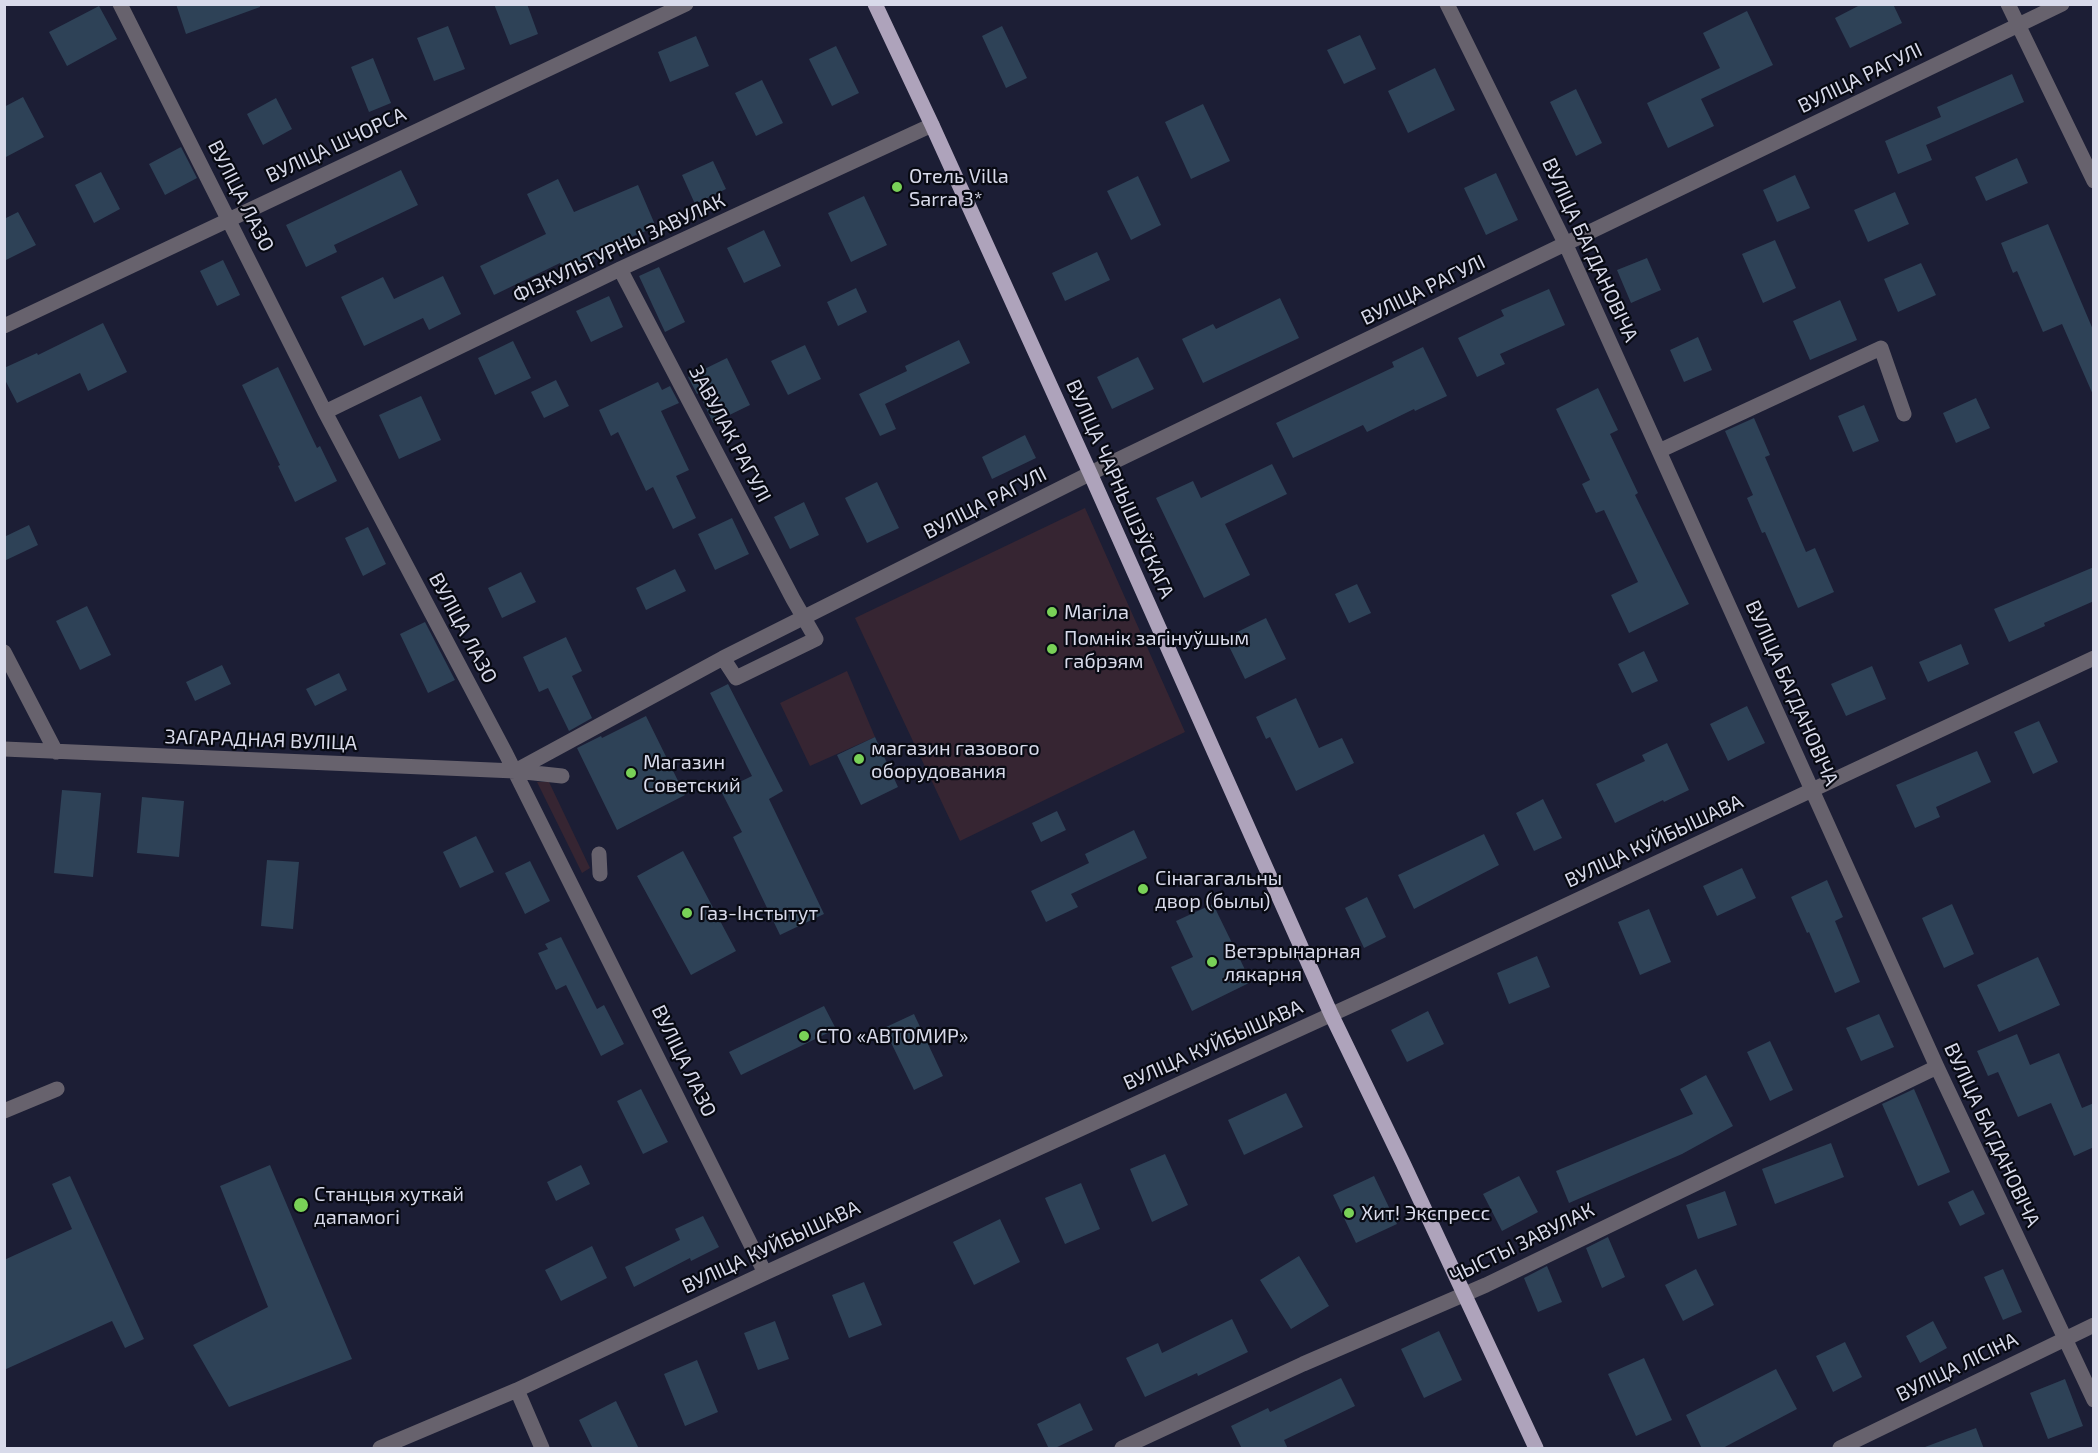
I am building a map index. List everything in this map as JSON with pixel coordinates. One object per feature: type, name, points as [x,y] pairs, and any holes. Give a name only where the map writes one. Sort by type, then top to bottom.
[{"type":"main road","name":"ВУЛІЦА ЧАРНЫШЭЎСКАГА","points":[[875,4],[1090,473],[1331,1014],[1465,1294],[1536,1449]]},
{"type":"street","name":"ВУЛІЦА ЛАЗО","points":[[120,4],[325,412],[515,771],[765,1273]]},
{"type":"street","name":"ВУЛІЦА ШЧОРСА","points":[[4,326],[686,4]]},
{"type":"street","name":"ВУЛІЦА БАГДАНОВІЧА","points":[[1447,4],[1566,245],[1937,1067],[2094,1400]]},
{"type":"street","points":[[2008,4],[2094,181]]},
{"type":"street","name":"ВУЛІЦА РАГУЛІ","points":[[515,771],[723,658],[1090,473],[2062,4]]},
{"type":"street","name":"ФІЗКУЛЬТУРНЫ ЗАВУЛАК","points":[[325,412],[620,269],[932,125]]},
{"type":"street","name":"ЗАВУЛАК РАГУЛІ","points":[[620,269],[805,618]]},
{"type":"street","points":[[1659,451],[1881,348],[1904,414]]},
{"type":"street","points":[[723,658],[736,678],[761,666],[816,639],[805,618]]},
{"type":"street","points":[[4,652],[56,752]]},
{"type":"street","name":"ВУЛІЦА КУЙБЫШАВА","points":[[380,1449],[517,1390],[2094,658]]},
{"type":"street","name":"ЗАГАРАДНАЯ ВУЛІЦА","points":[[4,749],[515,771],[562,776]]},
{"type":"street","points":[[599,854],[600,874]]},
{"type":"street","name":"ЧЫСТЫ ЗАВУЛАК","points":[[1122,1449],[1303,1364],[1465,1294],[1937,1067]]},
{"type":"street","points":[[4,1111],[57,1089]]},
{"type":"street","name":"ВУЛІЦА ЛІСІНА","points":[[1840,1449],[2065,1337],[2094,1325]]},
{"type":"street","points":[[517,1390],[542,1449]]},
{"type":"shaded area","points":[[1085,508],[1185,732],[960,841],[855,618]]},
{"type":"shaded area","points":[[847,671],[875,737],[810,766],[780,703]]},
{"type":"shaded area","points":[[537,782],[549,782],[590,868],[582,873]]},
{"type":"building","points":[[176,4],[260,4],[260,7],[186,34]]},
{"type":"building","points":[[494,4],[527,4],[538,34],[510,45]]},
{"type":"building","points":[[1862,4],[1893,4],[1902,23],[1850,48],[1835,18]]},
{"type":"building","points":[[99,6],[117,39],[67,66],[49,32]]},
{"type":"building","points":[[1747,11],[1773,65],[1701,99],[1714,126],[1668,148],[1647,103],[1720,68],[1703,33]]},
{"type":"building","points":[[448,26],[465,69],[434,81],[417,38]]},
{"type":"building","points":[[1002,26],[1027,78],[1006,88],[982,36]]},
{"type":"building","points":[[1360,35],[1376,69],[1344,84],[1327,50]]},
{"type":"building","points":[[696,36],[709,66],[670,82],[658,52]]},
{"type":"building","points":[[836,46],[859,93],[832,106],[809,59]]},
{"type":"building","points":[[373,58],[391,103],[369,112],[351,67]]},
{"type":"building","points":[[1435,68],[1455,110],[1408,133],[1388,91]]},
{"type":"building","points":[[2012,74],[2024,102],[1926,145],[1932,160],[1898,174],[1885,141],[1941,117],[1937,107]]},
{"type":"building","points":[[762,80],[783,123],[756,136],[735,93]]},
{"type":"building","points":[[1576,89],[1602,143],[1576,156],[1550,102]]},
{"type":"building","points":[[23,97],[44,137],[4,158],[4,107]]},
{"type":"building","points":[[276,98],[292,129],[263,145],[247,114]]},
{"type":"building","points":[[1203,104],[1230,161],[1191,179],[1165,122]]},
{"type":"building","points":[[181,147],[197,178],[165,195],[149,164]]},
{"type":"building","points":[[2017,158],[2028,183],[1986,201],[1975,177]]},
{"type":"building","points":[[713,161],[726,189],[695,204],[682,175]]},
{"type":"building","points":[[401,170],[418,205],[334,245],[337,252],[306,267],[286,225]]},
{"type":"building","points":[[101,172],[120,209],[94,223],[75,185]]},
{"type":"building","points":[[1496,173],[1518,220],[1486,235],[1464,188]]},
{"type":"building","points":[[1795,175],[1810,208],[1777,222],[1763,190]]},
{"type":"building","points":[[1138,176],[1161,225],[1131,240],[1107,191]]},
{"type":"building","points":[[558,179],[574,212],[638,185],[656,227],[593,252],[596,258],[565,273],[560,263],[494,295],[480,266],[546,234],[527,194]]},
{"type":"building","points":[[1895,192],[1909,224],[1868,242],[1854,210]]},
{"type":"building","points":[[864,196],[887,245],[851,262],[828,213]]},
{"type":"building","points":[[18,212],[36,245],[4,261],[4,219]]},
{"type":"building","points":[[2048,224],[2094,332],[2094,397],[2062,324],[2043,332],[2017,271],[2013,273],[2001,243]]},
{"type":"building","points":[[764,230],[781,266],[744,283],[727,248]]},
{"type":"building","points":[[1775,240],[1796,288],[1763,303],[1742,254]]},
{"type":"building","points":[[1097,252],[1110,280],[1065,301],[1052,273]]},
{"type":"building","points":[[1647,258],[1661,290],[1631,303],[1617,270]]},
{"type":"building","points":[[223,260],[240,295],[217,306],[200,271]]},
{"type":"building","points":[[1921,263],[1936,295],[1898,312],[1884,279]]},
{"type":"building","points":[[659,267],[685,322],[665,332],[639,276]]},
{"type":"building","points":[[443,276],[461,314],[429,330],[423,318],[364,346],[341,297],[383,277],[394,299]]},
{"type":"building","points":[[856,288],[867,312],[838,326],[827,302]]},
{"type":"building","points":[[1549,289],[1565,325],[1500,354],[1505,364],[1477,377],[1458,338],[1504,316],[1501,310]]},
{"type":"building","points":[[609,296],[623,327],[591,342],[576,311]]},
{"type":"building","points":[[1280,298],[1299,338],[1203,383],[1182,339],[1213,324],[1216,329]]},
{"type":"building","points":[[1840,300],[1857,340],[1810,360],[1793,321]]},
{"type":"building","points":[[103,323],[127,372],[88,391],[80,373],[17,403],[4,378],[4,368],[37,353],[38,355]]},
{"type":"building","points":[[1698,337],[1712,370],[1684,382],[1670,350]]},
{"type":"building","points":[[959,340],[970,363],[885,404],[896,429],[880,436],[859,394],[907,371],[905,366]]},
{"type":"building","points":[[513,341],[531,378],[495,395],[478,358]]},
{"type":"building","points":[[805,345],[821,379],[788,395],[771,361]]},
{"type":"building","points":[[1423,347],[1447,396],[1367,432],[1363,425],[1293,458],[1276,423],[1394,367],[1392,362]]},
{"type":"building","points":[[1138,357],[1154,389],[1112,409],[1097,377]]},
{"type":"building","points":[[727,358],[750,405],[713,423],[699,393],[697,394],[688,377]]},
{"type":"building","points":[[278,367],[317,448],[320,446],[337,481],[295,502],[242,385]]},
{"type":"building","points":[[556,380],[569,406],[544,418],[531,392]]},
{"type":"building","points":[[658,382],[662,390],[670,386],[679,403],[661,411],[689,470],[676,476],[696,518],[673,529],[653,487],[646,491],[618,432],[611,436],[599,410]]},
{"type":"building","points":[[1598,388],[1618,430],[1610,434],[1638,493],[1635,495],[1689,604],[1629,633],[1611,595],[1638,582],[1604,510],[1596,513],[1582,484],[1590,480],[1556,409]]},
{"type":"building","points":[[421,396],[441,440],[399,459],[379,415]]},
{"type":"building","points":[[1976,398],[1990,428],[1956,443],[1943,413]]},
{"type":"building","points":[[1864,405],[1879,441],[1853,452],[1838,416]]},
{"type":"building","points":[[1754,418],[1770,455],[1765,457],[1806,552],[1815,548],[1834,592],[1798,608],[1765,532],[1762,533],[1747,498],[1753,495],[1725,431]]},
{"type":"building","points":[[1025,435],[1036,458],[992,479],[982,457]]},
{"type":"building","points":[[1272,464],[1287,494],[1225,524],[1250,575],[1204,598],[1156,498],[1193,481],[1201,498]]},
{"type":"building","points":[[877,482],[899,528],[867,543],[845,498]]},
{"type":"building","points":[[804,502],[819,535],[790,549],[774,517]]},
{"type":"building","points":[[732,518],[749,554],[715,570],[698,534]]},
{"type":"building","points":[[29,525],[38,545],[4,561],[4,537]]},
{"type":"building","points":[[368,527],[386,564],[363,576],[345,538]]},
{"type":"building","points":[[2094,567],[2094,601],[2044,623],[2045,626],[2009,642],[1994,609]]},
{"type":"building","points":[[675,569],[686,591],[646,610],[636,588]]},
{"type":"building","points":[[521,572],[536,602],[502,618],[488,588]]},
{"type":"building","points":[[1357,584],[1371,613],[1349,623],[1335,594]]},
{"type":"building","points":[[87,606],[111,655],[80,670],[56,621]]},
{"type":"building","points":[[1266,618],[1286,659],[1245,679],[1225,638]]},
{"type":"building","points":[[425,622],[455,680],[428,693],[400,634]]},
{"type":"building","points":[[566,637],[582,671],[572,676],[592,718],[569,731],[548,688],[539,692],[523,657]]},
{"type":"building","points":[[1961,644],[1969,664],[1928,682],[1919,662]]},
{"type":"building","points":[[1644,651],[1658,681],[1632,693],[1618,664]]},
{"type":"building","points":[[222,665],[231,684],[195,701],[186,682]]},
{"type":"building","points":[[1872,666],[1886,699],[1846,716],[1831,684]]},
{"type":"building","points":[[339,673],[347,690],[315,706],[306,689]]},
{"type":"building","points":[[728,684],[783,791],[769,799],[824,914],[780,935],[733,837],[742,832],[721,791],[752,776],[710,693]]},
{"type":"building","points":[[1296,698],[1319,748],[1342,738],[1354,763],[1296,791],[1270,737],[1266,739],[1256,717]]},
{"type":"building","points":[[1747,706],[1765,743],[1728,761],[1710,724]]},
{"type":"building","name":"Магазин Советский","points":[[646,716],[685,795],[617,830],[577,748]]},
{"type":"building","points":[[2039,721],[2058,762],[2033,774],[2014,732]]},
{"type":"building","points":[[875,737],[898,787],[861,805],[837,755]]},
{"type":"building","points":[[1667,743],[1689,790],[1615,823],[1596,784],[1645,761],[1642,755]]},
{"type":"building","points":[[1977,751],[1991,782],[1936,807],[1940,817],[1915,828],[1896,785]]},
{"type":"building","points":[[62,790],[101,793],[93,877],[54,873]]},
{"type":"building","points":[[142,797],[184,801],[179,857],[137,853]]},
{"type":"building","points":[[1543,799],[1562,838],[1534,851],[1516,813]]},
{"type":"building","points":[[1057,811],[1066,830],[1041,842],[1032,823]]},
{"type":"building","points":[[1134,830],[1147,858],[1071,894],[1078,907],[1046,922],[1031,891],[1089,863],[1085,854]]},
{"type":"building","points":[[1484,834],[1499,865],[1414,909],[1398,875]]},
{"type":"building","points":[[476,836],[494,872],[460,888],[443,852]]},
{"type":"building","name":"Газ-Інстытут","points":[[683,851],[736,951],[691,975],[637,876]]},
{"type":"building","points":[[267,860],[299,862],[293,929],[261,926]]},
{"type":"building","points":[[530,861],[550,901],[525,914],[505,873]]},
{"type":"building","points":[[1742,868],[1756,898],[1717,916],[1703,886]]},
{"type":"building","points":[[1827,880],[1843,917],[1835,921],[1860,982],[1835,993],[1791,897]]},
{"type":"building","points":[[1367,897],[1386,937],[1364,948],[1345,908]]},
{"type":"building","name":"Ветэрынарная лякарня","points":[[1213,904],[1251,982],[1192,1011],[1171,967],[1193,957],[1176,921]]},
{"type":"building","points":[[1952,904],[1974,954],[1944,968],[1922,918]]},
{"type":"building","points":[[1649,909],[1671,962],[1640,975],[1618,922]]},
{"type":"building","points":[[561,937],[597,1009],[604,1005],[624,1044],[601,1056],[566,985],[556,990],[538,953],[548,949],[545,944]]},
{"type":"building","points":[[1537,956],[1550,987],[1509,1004],[1497,973]]},
{"type":"building","points":[[2038,957],[2060,1005],[1999,1032],[1977,985]]},
{"type":"building","points":[[824,1006],[836,1029],[741,1075],[729,1052]]},
{"type":"building","points":[[1428,1011],[1444,1044],[1407,1062],[1391,1030]]},
{"type":"building","points":[[914,1014],[943,1076],[914,1090],[884,1028]]},
{"type":"building","points":[[1879,1014],[1894,1047],[1861,1061],[1846,1028]]},
{"type":"building","points":[[2017,1034],[2030,1065],[2059,1053],[2082,1108],[2094,1103],[2094,1147],[2074,1156],[2051,1103],[2018,1117],[1998,1072],[1988,1076],[1977,1051]]},
{"type":"building","points":[[1770,1041],[1793,1090],[1770,1101],[1747,1052]]},
{"type":"building","points":[[1706,1075],[1733,1126],[1682,1154],[1569,1203],[1556,1171],[1693,1114],[1680,1089]]},
{"type":"building","points":[[641,1089],[668,1142],[643,1154],[617,1101]]},
{"type":"building","points":[[1914,1089],[1950,1172],[1918,1186],[1882,1104]]},
{"type":"building","points":[[1286,1093],[1303,1127],[1244,1155],[1228,1120]]},
{"type":"building","points":[[1831,1143],[1844,1177],[1775,1204],[1762,1169]]},
{"type":"building","points":[[1165,1154],[1188,1205],[1152,1222],[1130,1169]]},
{"type":"building","points":[[270,1165],[352,1359],[229,1407],[193,1345],[268,1307],[220,1186]]},
{"type":"building","points":[[581,1165],[590,1184],[556,1201],[547,1182]]},
{"type":"building","points":[[70,1176],[144,1339],[125,1348],[112,1321],[4,1370],[4,1260],[72,1229],[52,1184]]},
{"type":"building","points":[[1374,1176],[1397,1224],[1356,1243],[1333,1195]]},
{"type":"building","points":[[1519,1176],[1538,1212],[1502,1231],[1483,1194]]},
{"type":"building","points":[[1081,1183],[1100,1229],[1065,1244],[1045,1198]]},
{"type":"building","points":[[1973,1190],[1985,1214],[1960,1226],[1948,1202]]},
{"type":"building","points":[[1725,1191],[1737,1225],[1698,1239],[1686,1205]]},
{"type":"building","points":[[703,1216],[719,1247],[691,1261],[690,1258],[634,1287],[625,1267],[680,1240],[675,1229]]},
{"type":"building","points":[[1000,1219],[1020,1262],[974,1285],[953,1242]]},
{"type":"building","points":[[1608,1237],[1625,1277],[1602,1288],[1586,1248]]},
{"type":"building","points":[[592,1246],[607,1278],[561,1301],[545,1270]]},
{"type":"building","points":[[1299,1256],[1329,1306],[1291,1329],[1260,1280]]},
{"type":"building","points":[[1547,1266],[1562,1302],[1538,1312],[1524,1278]]},
{"type":"building","points":[[1696,1269],[1714,1305],[1683,1321],[1665,1285]]},
{"type":"building","points":[[2003,1269],[2022,1312],[2003,1320],[1984,1277]]},
{"type":"building","points":[[864,1282],[882,1325],[849,1338],[832,1295]]},
{"type":"building","points":[[1232,1319],[1248,1352],[1198,1376],[1197,1373],[1145,1397],[1126,1358],[1158,1343],[1162,1353]]},
{"type":"building","points":[[775,1321],[789,1359],[758,1370],[744,1333]]},
{"type":"building","points":[[1933,1321],[1947,1348],[1920,1363],[1906,1336]]},
{"type":"building","points":[[1439,1331],[1462,1380],[1424,1398],[1401,1349]]},
{"type":"building","points":[[1845,1342],[1862,1377],[1833,1392],[1816,1356]]},
{"type":"building","points":[[1644,1358],[1672,1420],[1636,1436],[1608,1374]]},
{"type":"building","points":[[697,1360],[718,1412],[685,1426],[664,1374]]},
{"type":"building","points":[[1776,1369],[1797,1409],[1721,1449],[1702,1449],[1686,1415]]},
{"type":"building","points":[[1341,1378],[1355,1406],[1284,1440],[1288,1449],[1242,1449],[1231,1426],[1268,1408],[1270,1412]]},
{"type":"building","points":[[2065,1379],[2083,1426],[2048,1439],[2030,1393]]},
{"type":"building","points":[[616,1401],[639,1449],[593,1449],[579,1420]]},
{"type":"building","points":[[1080,1403],[1093,1430],[1049,1449],[1037,1424]]},
{"type":"building","points":[[1976,1428],[1984,1449],[1926,1449],[1925,1447]]},
{"type":"place","name":"Отель Villa Sarra 3*","points":[[897,187]]},
{"type":"place","name":"Магіла","points":[[1052,612]]},
{"type":"place","name":"Помнік загінуўшым габрэям","points":[[1052,649]]},
{"type":"place","name":"магазин газового оборудования","points":[[859,759]]},
{"type":"place","name":"Магазин Советский","points":[[631,773]]},
{"type":"place","name":"Сінагагальны двор (былы)","points":[[1143,889]]},
{"type":"place","name":"Газ-Інстытут","points":[[687,913]]},
{"type":"place","name":"Ветэрынарная лякарня","points":[[1212,962]]},
{"type":"place","name":"СТО «АВТОМИР»","points":[[804,1036]]},
{"type":"place","name":"Станцыя хуткай дапамогі","points":[[301,1205]]},
{"type":"place","name":"Хит! Экспресс","points":[[1349,1213]]}]
